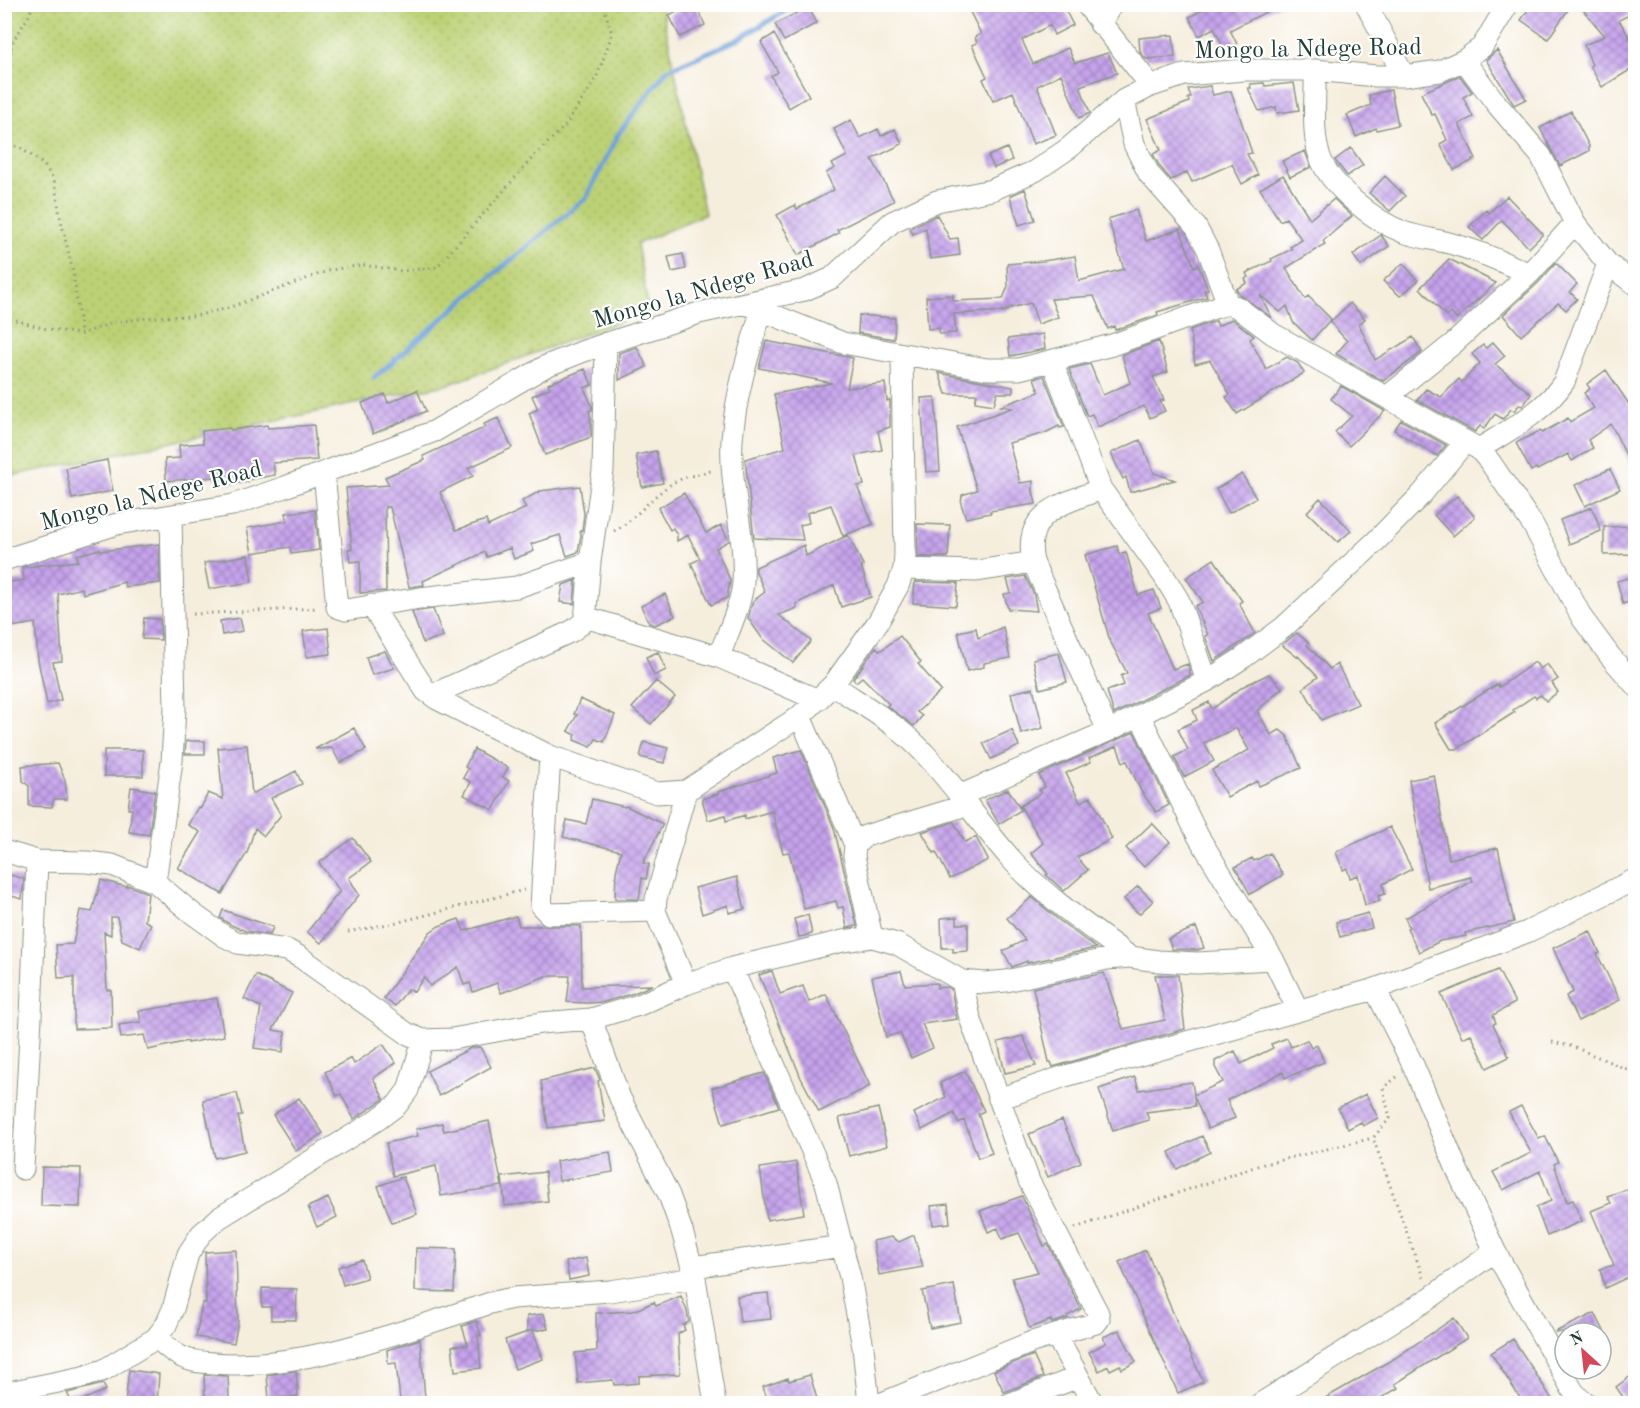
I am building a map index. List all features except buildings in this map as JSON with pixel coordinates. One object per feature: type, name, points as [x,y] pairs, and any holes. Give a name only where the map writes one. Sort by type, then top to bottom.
[{"type":"street","points":[[1086,4],[1150,86]]},
{"type":"street","points":[[1100,24],[1112,4]]},
{"type":"street","points":[[1366,4],[1404,76]]},
{"type":"street","name":"Mongo la Ndege Road","points":[[4,560],[117,524],[233,505],[435,431],[546,366],[606,343],[699,312],[754,306],[805,290],[832,278],[892,222],[937,201],[992,190],[1035,171],[1069,148],[1124,100],[1150,86],[1184,75],[1244,70],[1315,70],[1376,76],[1404,76],[1440,71],[1464,60],[1482,47],[1508,4]]},
{"type":"street","points":[[1464,60],[1540,156],[1575,223],[1608,264],[1635,285]]},
{"type":"street","points":[[1315,70],[1316,139],[1319,155],[1326,171],[1342,188],[1382,222],[1401,231],[1503,261],[1529,274]]},
{"type":"street","points":[[1124,100],[1134,144],[1149,174],[1196,227],[1208,250],[1228,304]]},
{"type":"street","points":[[1387,397],[1454,343],[1529,274],[1575,223]]},
{"type":"street","points":[[855,845],[865,836],[963,800],[1140,716],[1207,681],[1284,627],[1374,543],[1472,446],[1544,406],[1556,394],[1564,382],[1608,264]]},
{"type":"street","points":[[719,657],[743,585],[732,440],[748,357],[754,306],[843,343],[987,369],[1019,369],[1112,345],[1228,304],[1237,307],[1273,334],[1472,446],[1490,462],[1533,525],[1582,618],[1635,687]]},
{"type":"street","points":[[432,695],[572,631],[585,621],[590,562],[603,471],[606,343]]},
{"type":"street","points":[[371,605],[426,691],[432,695],[550,756],[657,793],[686,791],[800,716],[826,692],[878,622],[898,586],[906,554],[902,355]]},
{"type":"street","points":[[1052,361],[1101,489],[1164,576],[1179,601],[1207,681]]},
{"type":"street","points":[[324,473],[337,607],[346,610],[518,586],[590,562]]},
{"type":"street","points":[[1101,489],[1046,513],[1038,523],[1030,546],[1033,562],[1108,731]]},
{"type":"street","points":[[155,882],[172,761],[174,730],[171,516]]},
{"type":"street","points":[[904,569],[977,571],[1033,562]]},
{"type":"street","points":[[585,617],[826,692],[890,722],[924,752],[1011,859],[1036,884],[1051,898],[1130,957]]},
{"type":"street","points":[[800,716],[855,845],[854,855],[872,937]]},
{"type":"street","points":[[1140,716],[1198,836],[1273,959],[1298,1010]]},
{"type":"street","points":[[550,756],[541,906],[549,914],[656,911]]},
{"type":"street","points":[[686,791],[656,899],[656,911],[686,984]]},
{"type":"street","points":[[4,851],[37,861],[112,865],[155,882],[224,936],[245,944],[287,950],[408,1034],[423,1040],[452,1039],[541,1023],[591,1018],[639,1005],[686,984],[732,968],[843,941],[872,937],[897,944],[962,981],[985,983],[1006,981],[1107,959],[1130,957],[1197,963],[1273,959]]},
{"type":"street","points":[[23,1169],[37,861]]},
{"type":"street","points":[[999,1099],[1062,1077],[1375,989],[1527,932],[1635,879]]},
{"type":"street","points":[[732,968],[826,1183],[843,1246],[863,1347],[868,1404]]},
{"type":"street","points":[[880,1404],[1023,1346],[1096,1323],[1099,1319],[1098,1313],[1029,1181],[970,1018],[962,981]]},
{"type":"street","points":[[1375,989],[1414,1066],[1458,1172],[1496,1251],[1573,1391],[1588,1404]]},
{"type":"street","points":[[591,1018],[620,1098],[669,1195],[682,1231],[693,1273],[716,1404]]},
{"type":"street","points":[[4,1393],[83,1377],[104,1370],[156,1338],[166,1325],[173,1309],[188,1254],[201,1234],[219,1218],[377,1120],[397,1105],[408,1090],[423,1040]]},
{"type":"street","points":[[156,1338],[181,1357],[242,1366],[314,1355],[504,1300],[610,1291],[693,1273],[843,1246]]},
{"type":"street","points":[[1260,1404],[1430,1298],[1496,1251]]},
{"type":"street","points":[[1056,1335],[1093,1404]]},
{"type":"street","points":[[1009,1404],[1078,1377]]},
{"type":"path","points":[[4,71],[13,41],[30,14],[32,4]]},
{"type":"path","points":[[4,318],[42,328],[81,334],[115,322],[155,317],[195,316],[228,308],[330,270],[363,265],[403,270],[437,267],[534,156],[565,126],[590,88],[598,74],[612,34],[603,4]]},
{"type":"path","points":[[4,141],[21,148],[44,165],[54,180],[74,272],[81,334]]},
{"type":"path","points":[[595,536],[619,528],[675,481],[733,465]]},
{"type":"path","points":[[173,615],[337,607]]},
{"type":"path","points":[[348,932],[403,921],[543,885]]},
{"type":"path","points":[[1552,1042],[1574,1047],[1635,1073]]},
{"type":"path","points":[[1057,1234],[1260,1165],[1373,1138],[1390,1118],[1383,1088],[1385,1084],[1414,1066]]},
{"type":"path","points":[[1373,1138],[1430,1298]]},
{"type":"green space","points":[[5,5],[661,5],[705,214],[637,244],[649,311],[450,384],[5,477]]},
{"type":"waterway","points":[[374,378],[586,198],[619,133],[667,70],[737,40],[797,4]]}]
